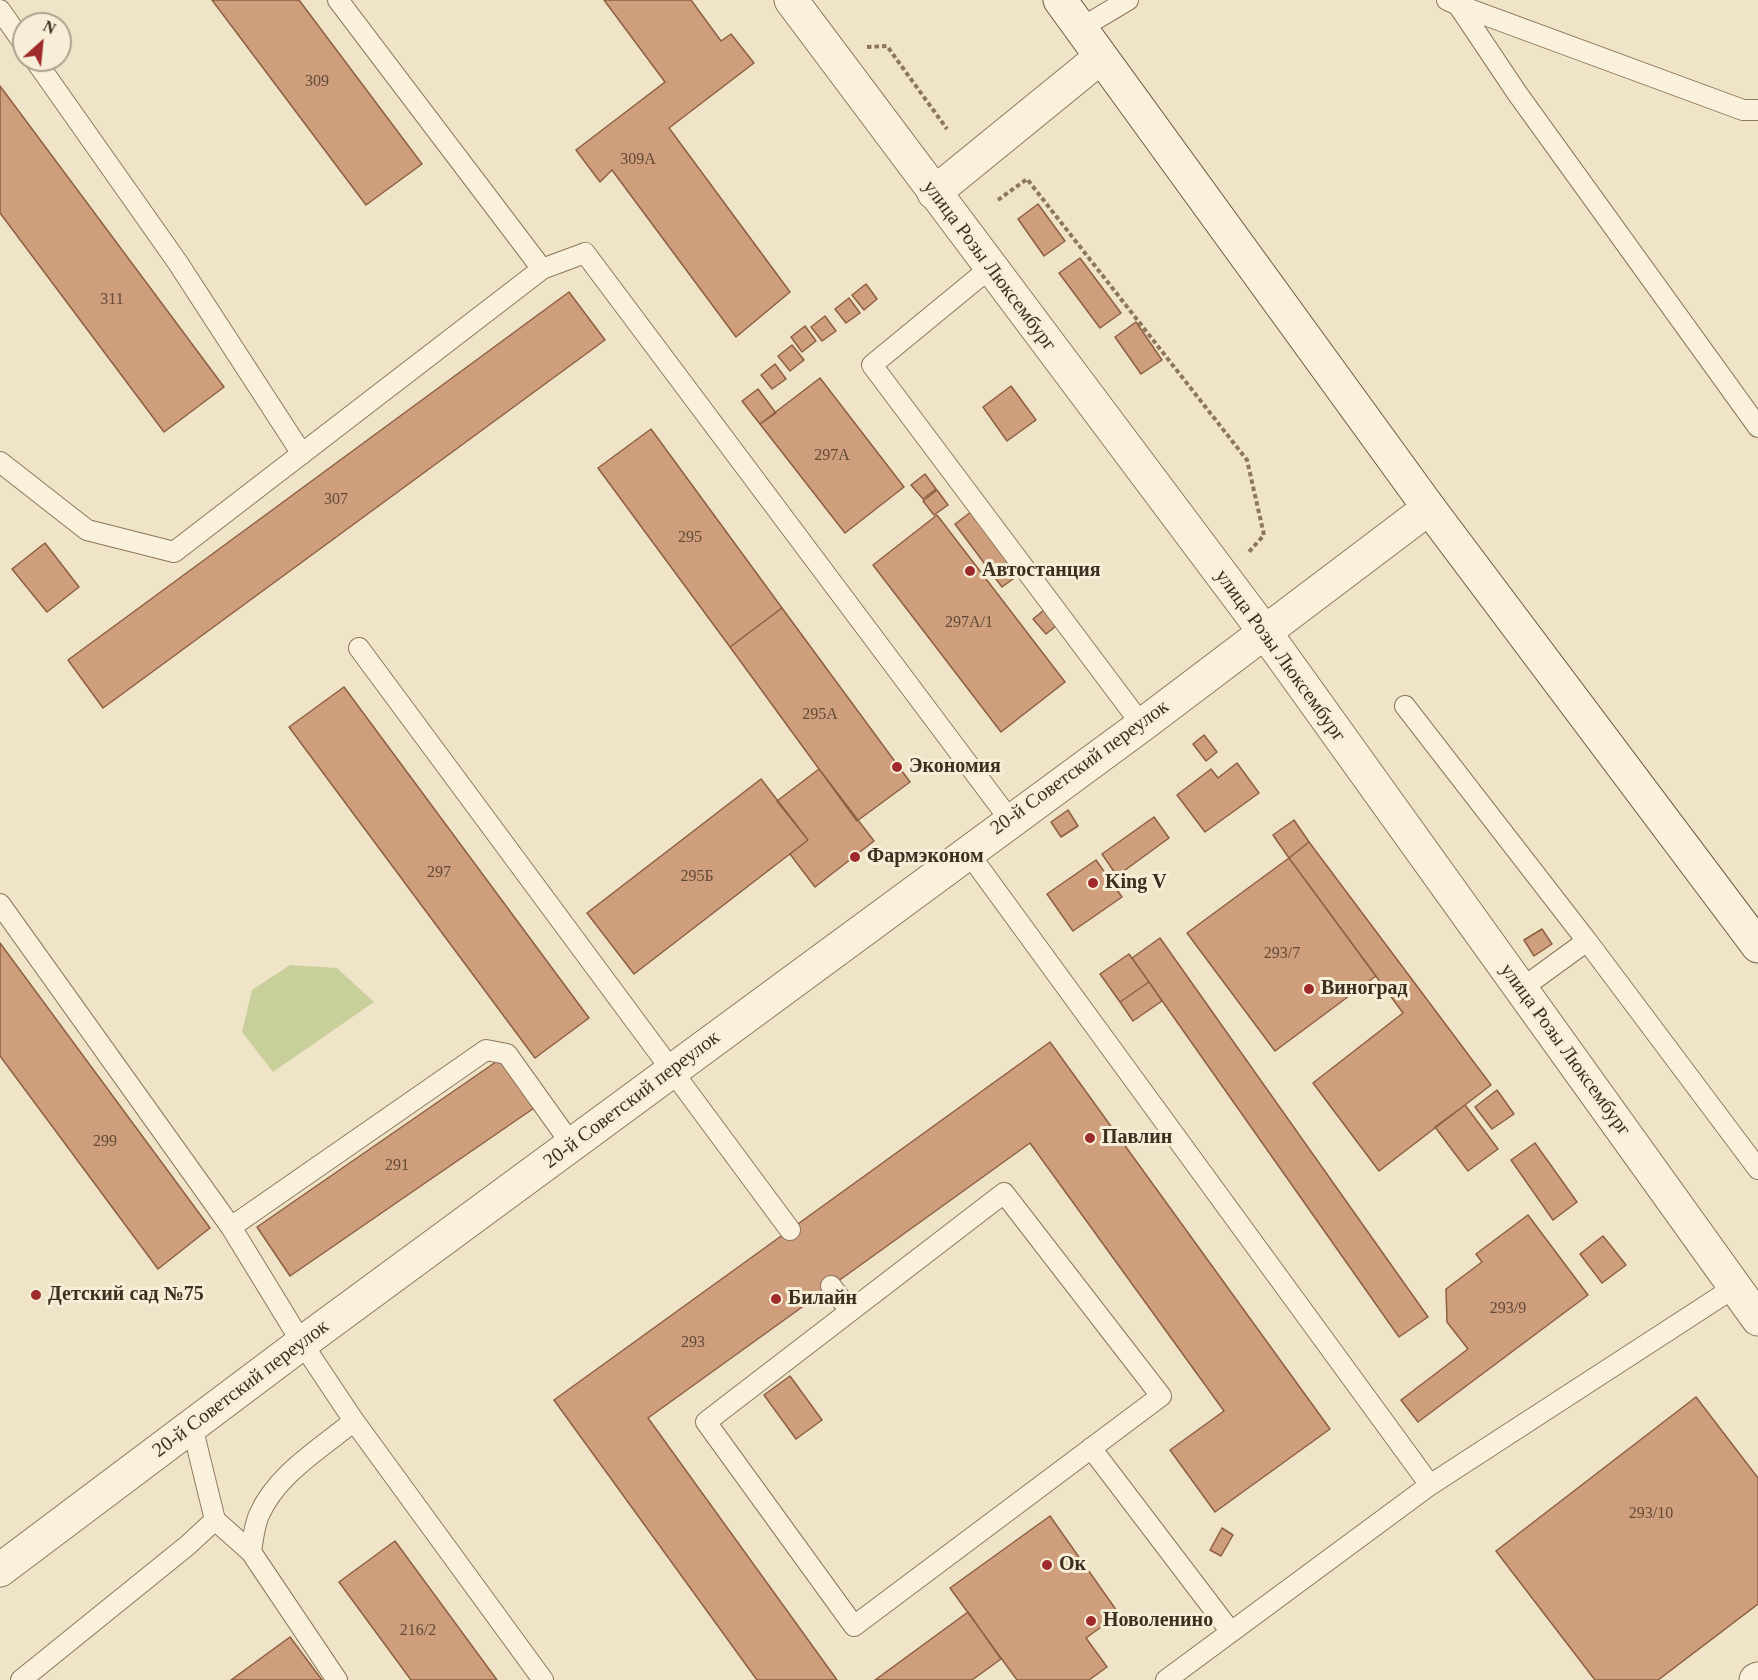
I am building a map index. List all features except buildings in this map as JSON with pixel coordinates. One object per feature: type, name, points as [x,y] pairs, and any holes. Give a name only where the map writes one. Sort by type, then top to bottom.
[{"type":"street","name":"улица Розы Люксембург","points":[[791,0],[1264,632],[1758,1319]]},
{"type":"street","points":[[1060,0],[1429,508],[1758,946]]},
{"type":"street","points":[[934,193],[1101,57]]},
{"type":"street","name":"20-й Советский переулок","points":[[0,1570],[302,1342],[1142,724],[1429,508]]},
{"type":"lane","points":[[338,0],[542,269]]},
{"type":"lane","points":[[1081,28],[1128,0]]},
{"type":"lane","points":[[1453,2],[1743,110],[1758,110]]},
{"type":"lane","points":[[1453,2],[1758,427]]},
{"type":"lane","points":[[0,10],[12,27]]},
{"type":"lane","points":[[43,72],[178,263],[302,454]]},
{"type":"lane","points":[[0,462],[87,530],[174,552],[542,269],[585,253],[1010,820]]},
{"type":"lane","points":[[990,267],[872,365],[1142,724]]},
{"type":"lane","points":[[359,648],[790,1230]]},
{"type":"lane","points":[[1405,706],[1587,940],[1758,1169]]},
{"type":"lane","points":[[968,851],[1430,1485]]},
{"type":"lane","points":[[0,904],[231,1227],[354,1421],[543,1680]]},
{"type":"lane","points":[[1521,989],[1587,940]]},
{"type":"lane","points":[[231,1227],[486,1050],[507,1054],[572,1144]]},
{"type":"lane","points":[[1004,1193],[1161,1396],[854,1626],[706,1422],[850,1311],[1004,1193]]},
{"type":"lane","points":[[831,1286],[850,1311]]},
{"type":"lane","points":[[1166,1680],[1430,1485],[1735,1287]]},
{"type":"lane","points":[[251,1552],[257,1518],[269,1496],[284,1478],[354,1421]]},
{"type":"lane","points":[[192,1426],[214,1520],[251,1552],[337,1680]]},
{"type":"lane","points":[[1091,1448],[1231,1632]]},
{"type":"lane","points":[[21,1680],[188,1545],[214,1520]]},
{"type":"path","points":[[866,47],[887,46],[946,129]]},
{"type":"path","points":[[998,200],[1027,179],[1247,460],[1264,535],[1241,560]]},
{"type":"green space","points":[[290,965],[337,968],[374,1002],[273,1072],[242,1032],[252,990]]},
{"type":"place","name":"Автостанция","points":[[970,571]]},
{"type":"place","name":"Экономия","points":[[897,767]]},
{"type":"place","name":"Фармэконом","points":[[855,857]]},
{"type":"place","name":"King V","points":[[1093,883]]},
{"type":"place","name":"Виноград","points":[[1309,989]]},
{"type":"place","name":"Павлин","points":[[1090,1138]]},
{"type":"place","name":"Детский сад №75","points":[[36,1295]]},
{"type":"place","name":"Билайн","points":[[776,1299]]},
{"type":"place","name":"Ок","points":[[1047,1565]]},
{"type":"place","name":"Новоленино","points":[[1091,1621]]}]
